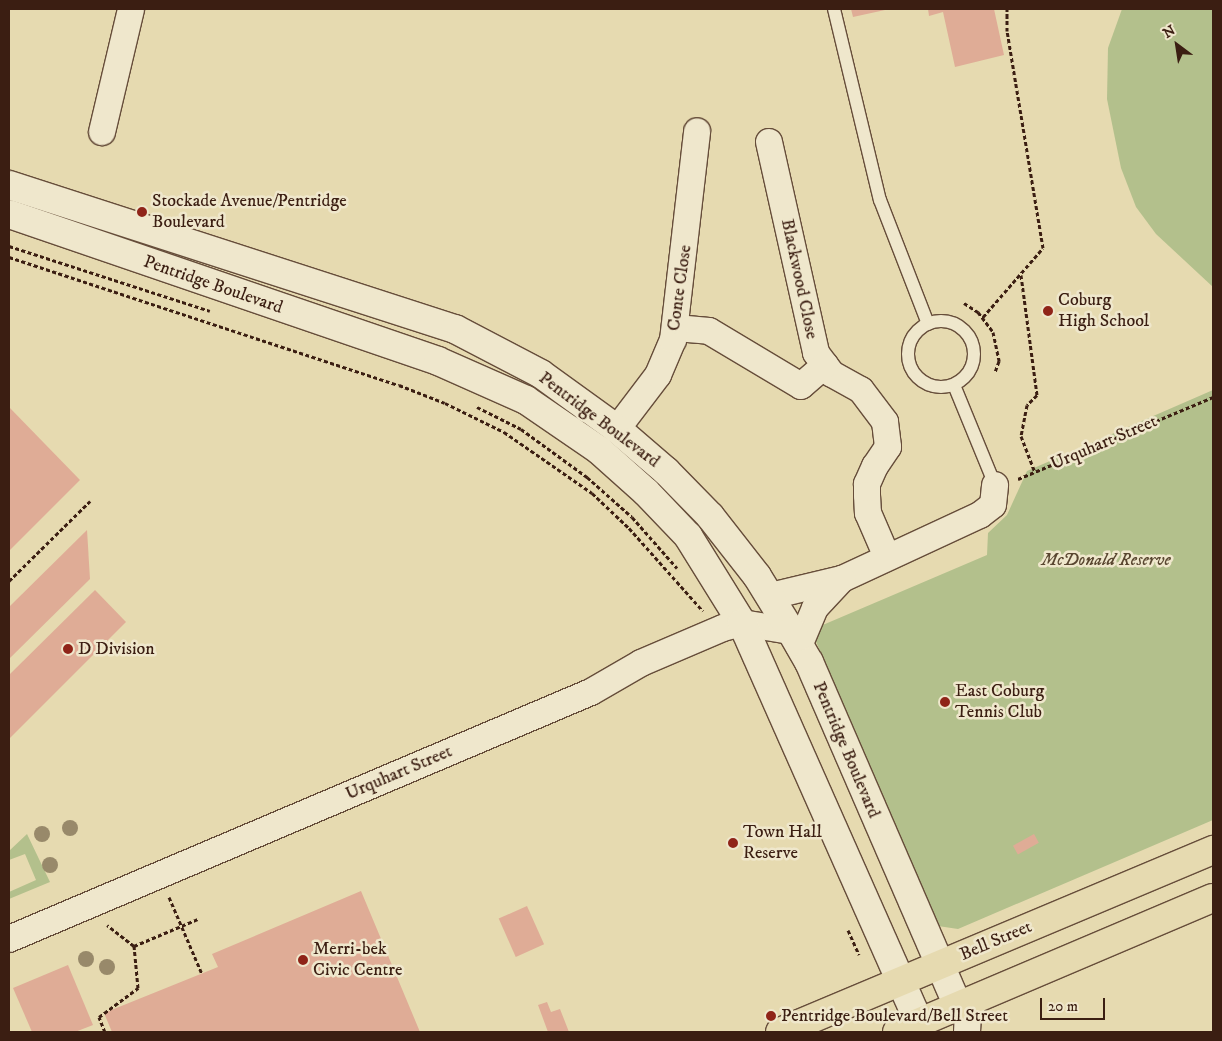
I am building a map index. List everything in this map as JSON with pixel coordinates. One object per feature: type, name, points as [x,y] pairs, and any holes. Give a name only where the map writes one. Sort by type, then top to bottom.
[{"type":"highway","name":"Bell Street","points":[[780,1032],[1213,850]]},
{"type":"highway","points":[[939,1019],[1213,898]]},
{"type":"street","points":[[102,132],[131,9]]},
{"type":"street","name":"Conte Close","points":[[617,429],[658,375],[676,328],[697,131]]},
{"type":"street","name":"Blackwood Close","points":[[769,142],[812,342],[832,374],[861,390],[885,422],[888,447],[874,466],[867,484],[867,495],[868,514],[887,557]]},
{"type":"street","name":"Pentridge Boulevard","points":[[9,185],[455,329],[541,374],[617,429],[666,471],[710,516],[770,596],[795,638],[939,965],[939,1019]]},
{"type":"street","name":"Pentridge Boulevard","points":[[9,214],[186,277],[438,361],[526,400],[599,450],[646,492],[688,536],[742,623],[900,981],[939,1019]]},
{"type":"street","points":[[186,277],[197,246]]},
{"type":"street","points":[[676,328],[708,331],[801,386],[825,365]]},
{"type":"street","points":[[526,400],[541,374]]},
{"type":"street","points":[[599,450],[617,429]]},
{"type":"street","points":[[770,596],[842,579],[980,515],[993,505],[995,487]]},
{"type":"street","points":[[795,638],[815,608],[842,579]]},
{"type":"street","name":"Urquhart Street","points":[[9,940],[591,692],[675,648],[742,623],[795,638]]},
{"type":"street","points":[[939,1019],[968,1012],[967,1032]]},
{"type":"lane","points":[[834,9],[880,200],[928,324]]},
{"type":"lane","points":[[928,324],[953,324],[970,338],[974,360],[962,380],[954,385],[930,386],[914,374],[909,365],[909,345],[914,335],[928,324]]},
{"type":"lane","points":[[954,385],[995,487]]},
{"type":"path","points":[[983,317],[1043,248],[1007,32],[1007,9]]},
{"type":"path","points":[[9,246],[219,314]]},
{"type":"path","points":[[9,257],[445,403],[511,437],[592,493],[635,534],[702,611],[710,608]]},
{"type":"path","points":[[1020,275],[1037,395],[1027,405],[1021,436],[1035,472]]},
{"type":"path","points":[[964,303],[983,317],[994,332],[998,346],[999,361],[995,372]]},
{"type":"path","name":"Urquhart Street","points":[[995,487],[1213,398]]},
{"type":"path","points":[[470,404],[520,429],[588,477],[632,517],[682,573]]},
{"type":"path","points":[[9,581],[90,501]]},
{"type":"path","points":[[160,876],[202,974]]},
{"type":"path","points":[[134,946],[198,919]]},
{"type":"path","points":[[104,1032],[99,1017],[138,988],[134,946],[108,925]]},
{"type":"green space","points":[[1122,9],[1213,9],[1213,287],[1156,234],[1136,207],[1121,168],[1107,99],[1108,48]]},
{"type":"green space","name":"McDonald Reserve","points":[[1213,390],[1213,820],[958,929],[938,926],[811,630],[987,555],[988,533],[1007,515],[1027,471]]},
{"type":"green space","points":[[27,834],[50,882],[9,899],[9,892],[36,880],[25,854],[9,860],[9,851]]},
{"type":"building","points":[[851,9],[885,9],[885,10],[853,17]]},
{"type":"building","points":[[928,9],[994,9],[1004,55],[955,67],[943,12],[929,16]]},
{"type":"building","points":[[9,407],[80,480],[9,551]]},
{"type":"building","points":[[87,530],[90,579],[9,659],[9,607]]},
{"type":"building","name":"D Division","points":[[95,590],[126,622],[9,739],[9,675]]},
{"type":"building","points":[[1034,834],[1039,843],[1018,854],[1013,846]]},
{"type":"building","name":"Merri-bek Civic Centre","points":[[361,891],[420,1032],[112,1032],[104,1013],[218,967],[212,954]]},
{"type":"building","points":[[527,906],[544,944],[516,957],[499,919]]},
{"type":"building","points":[[68,965],[93,1025],[75,1032],[32,1032],[13,988]]},
{"type":"building","points":[[547,1002],[551,1012],[560,1009],[569,1032],[548,1032],[538,1005]]},
{"type":"place","name":"Stockade Avenue/Pentridge Boulevard","points":[[142,212]]},
{"type":"place","name":"Coburg High School","points":[[1048,311]]},
{"type":"place","name":"D Division","points":[[68,649]]},
{"type":"place","name":"East Coburg Tennis Club","points":[[945,702]]},
{"type":"place","name":"Town Hall Reserve","points":[[733,843]]},
{"type":"place","name":"Merri-bek Civic Centre","points":[[303,960]]},
{"type":"place","name":"Pentridge Boulevard/Bell Street","points":[[771,1016]]}]
